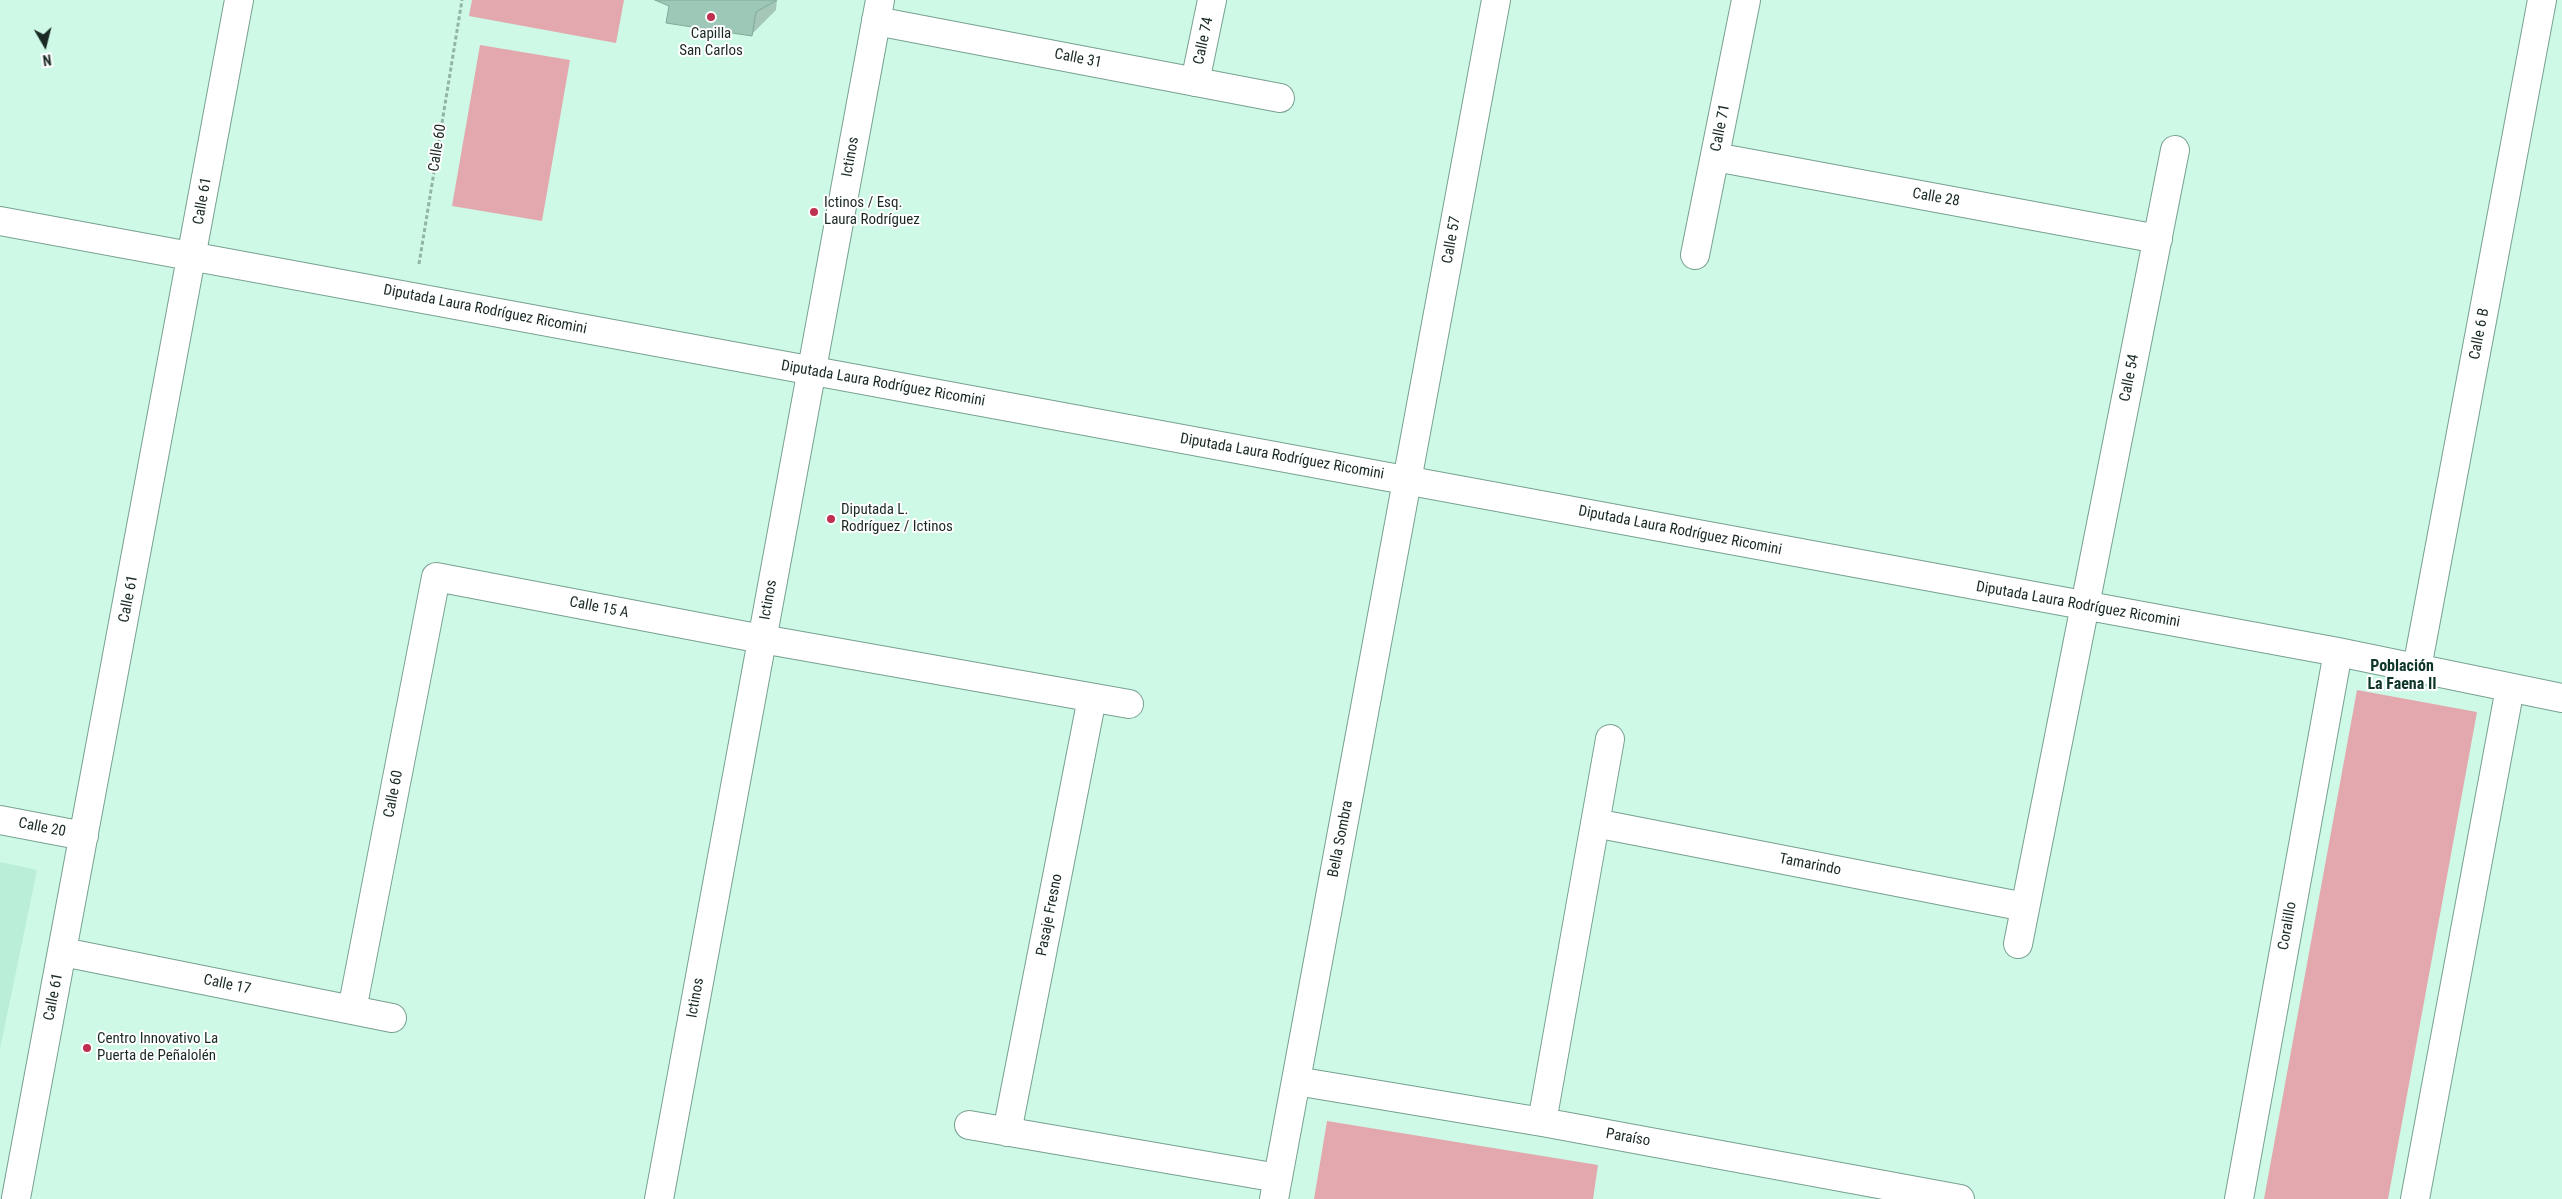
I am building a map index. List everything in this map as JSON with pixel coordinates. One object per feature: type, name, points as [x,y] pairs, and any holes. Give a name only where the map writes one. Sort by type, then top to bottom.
[{"type":"street","name":"Calle 61","points":[[12,1197],[62,952],[194,256],[240,0]]},
{"type":"street","name":"Calle 74","points":[[1195,82],[1212,0]]},
{"type":"street","name":"Calle 57","points":[[1408,480],[1496,0]]},
{"type":"street","name":"Calle 71","points":[[1695,255],[1746,0]]},
{"type":"street","name":"Calle 6 B","points":[[2417,668],[2542,0]]},
{"type":"street","name":"Calle 31","points":[[878,11],[1195,82],[1280,98]]},
{"type":"street","name":"Ictinos","points":[[658,1199],[878,11]]},
{"type":"street","name":"Calle 54","points":[[2085,607],[2175,150]]},
{"type":"street","name":"Calle 28","points":[[1715,158],[2158,239]]},
{"type":"street","name":"Diputada Laura Rodríguez Ricomini","points":[[0,220],[2085,607],[2338,652],[2562,698]]},
{"type":"street","name":"Bella Sombra","points":[[1276,1189],[1408,480]]},
{"type":"street","name":"Calle 15 A","points":[[436,577],[762,639]]},
{"type":"street","name":"Calle 60","points":[[352,1010],[436,577]]},
{"type":"street","points":[[2018,944],[2085,607]]},
{"type":"street","points":[[762,639],[1129,704]]},
{"type":"street","name":"Coralillo","points":[[2238,1199],[2338,652]]},
{"type":"street","points":[[2415,1199],[2510,688]]},
{"type":"street","name":"Pasaje Fresno","points":[[1007,1132],[1092,698]]},
{"type":"street","points":[[1542,1122],[1610,739]]},
{"type":"street","name":"Calle 20","points":[[0,820],[84,836]]},
{"type":"street","name":"Tamarindo","points":[[1595,824],[2025,907]]},
{"type":"street","name":"Calle 17","points":[[62,952],[392,1018]]},
{"type":"street","name":"Paraíso","points":[[1296,1081],[1542,1122],[1960,1199]]},
{"type":"street","points":[[968,1125],[1276,1189]]},
{"type":"path","name":"Calle 60","points":[[414,297],[462,0]]},
{"type":"shaded area","points":[[472,0],[624,0],[616,43],[469,16]]},
{"type":"shaded area","points":[[480,45],[570,60],[542,221],[452,206]]},
{"type":"shaded area","points":[[2357,690],[2477,712],[2388,1199],[2264,1199]]},
{"type":"shaded area","points":[[0,862],[37,870],[0,1049]]},
{"type":"shaded area","points":[[1327,1121],[1598,1165],[1593,1199],[1314,1199]]},
{"type":"building","name":"Capilla San Carlos","points":[[655,0],[777,0],[756,12],[752,36],[666,23],[669,6]]},
{"type":"place","name":"Capilla San Carlos","points":[[711,17]]},
{"type":"place","name":"Ictinos / Esq. Laura Rodríguez","points":[[814,212]]},
{"type":"place","name":"Diputada L. Rodríguez / Ictinos","points":[[831,519]]},
{"type":"place","name":"Centro Innovativo La Puerta de Peñalolén","points":[[87,1048]]},
{"type":"district","name":"Población La Faena II","points":[[2402,676]]}]
